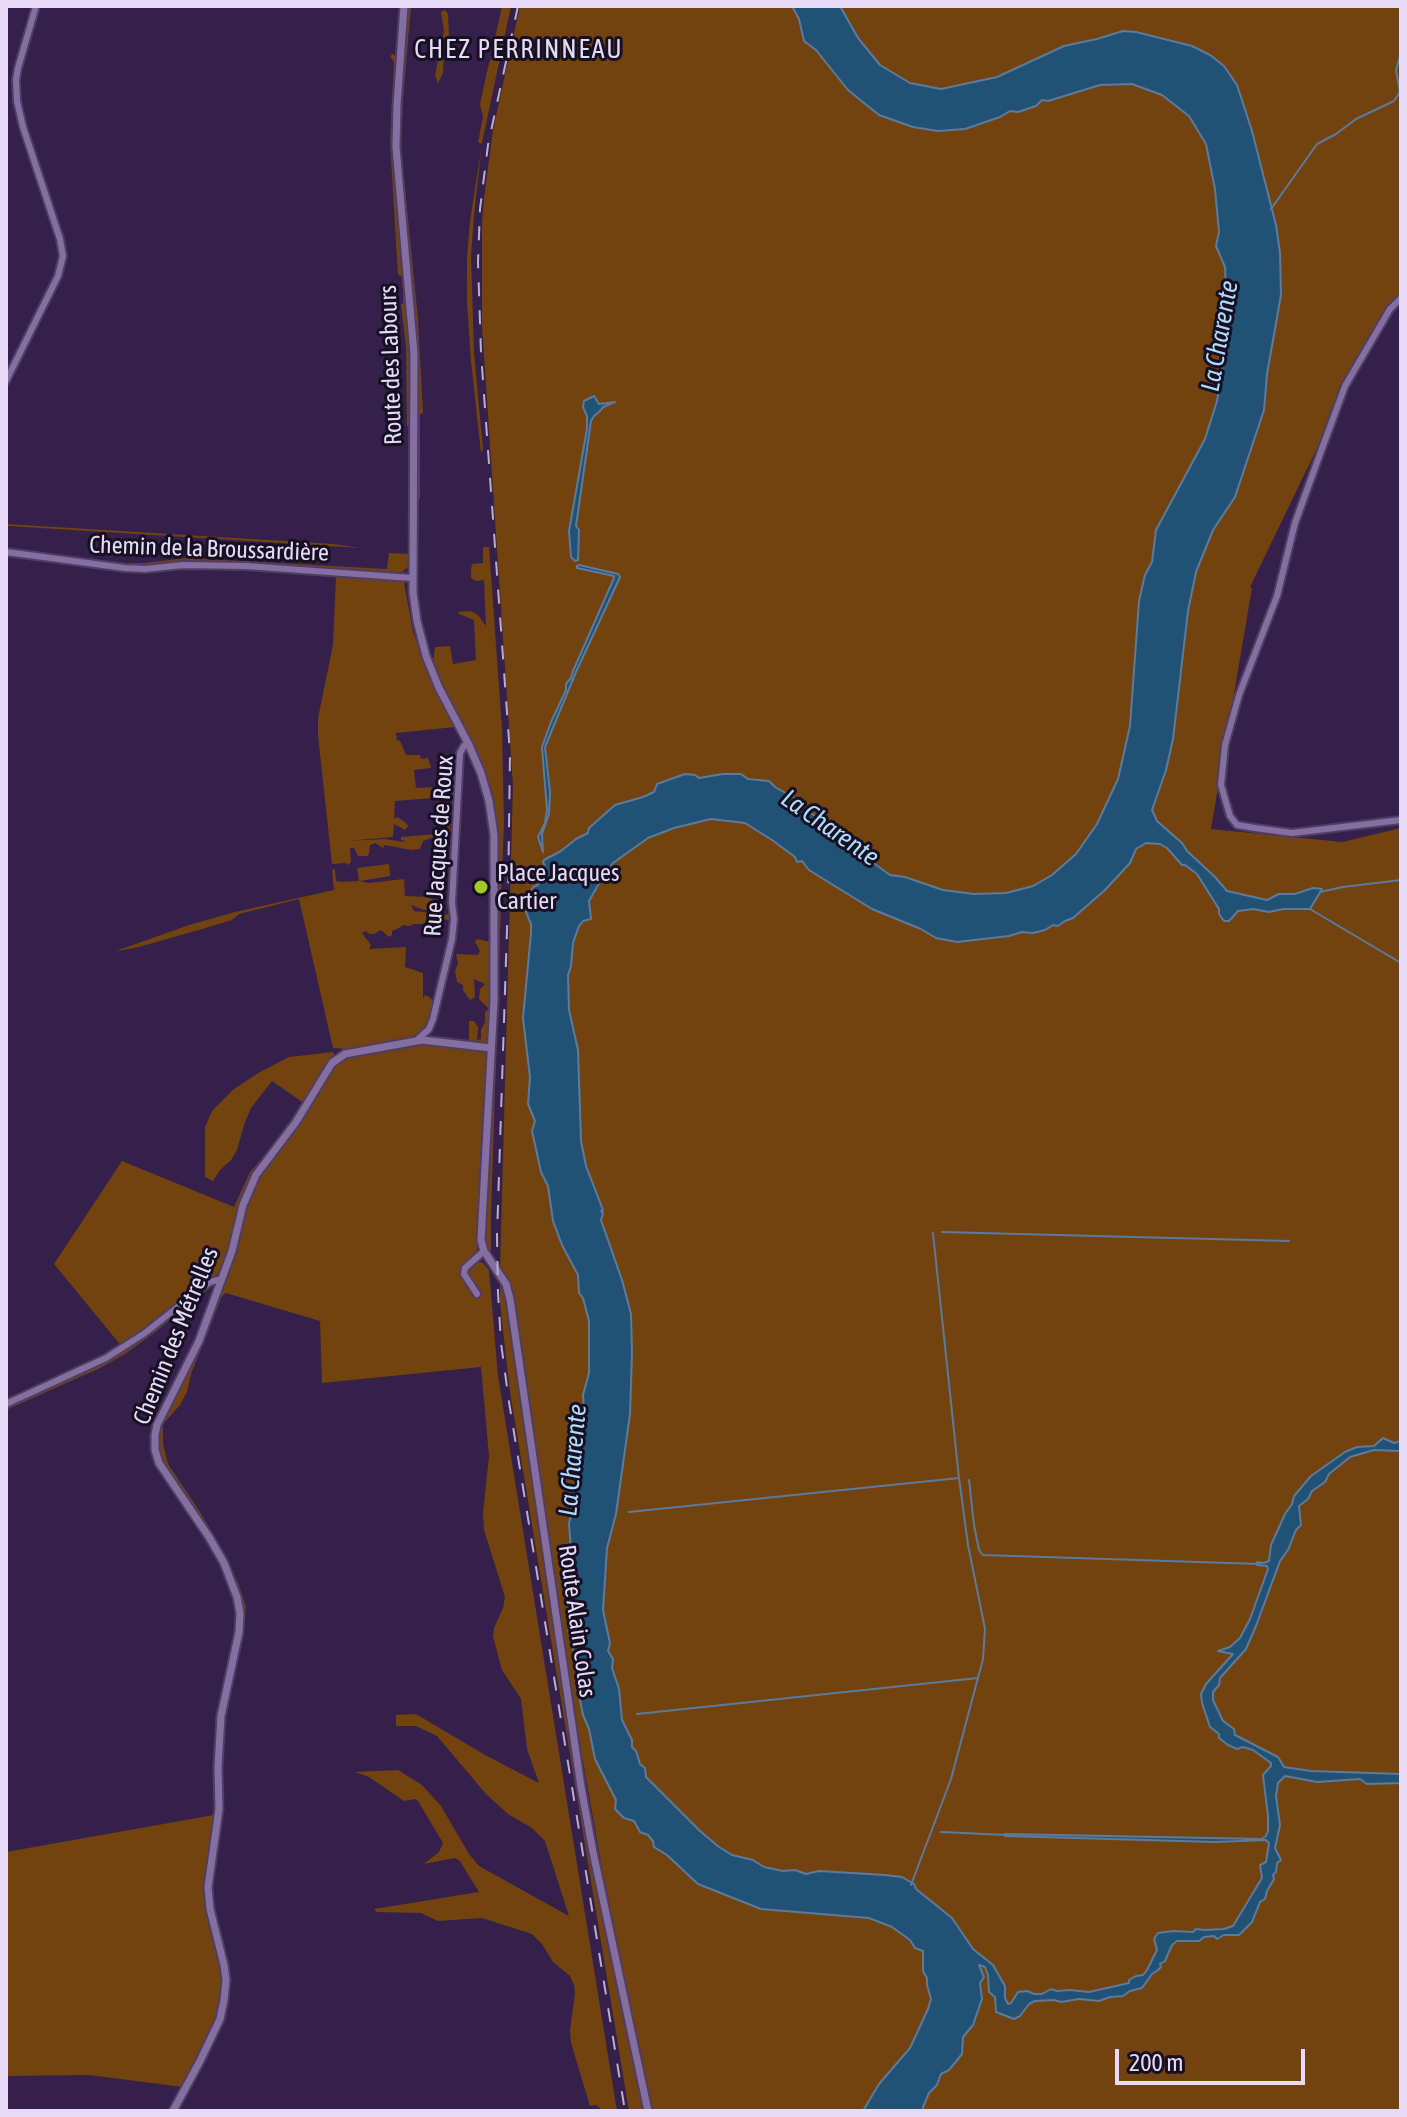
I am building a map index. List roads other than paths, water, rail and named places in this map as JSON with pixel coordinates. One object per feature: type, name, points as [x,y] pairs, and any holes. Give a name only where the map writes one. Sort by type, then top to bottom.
[{"type":"street","points":[[6,381],[58,276],[63,256],[17,101],[18,68],[36,6]]},
{"type":"street","name":"Route des Labours","points":[[404,6],[396,147],[414,354],[412,578],[422,643],[434,677],[468,743]]},
{"type":"street","points":[[1401,298],[1390,309],[1345,386],[1295,523],[1277,596],[1239,695],[1225,745],[1221,785],[1230,816],[1237,825],[1292,833],[1401,820]]},
{"type":"street","name":"Chemin de la Broussardière","points":[[6,552],[125,568],[246,566],[412,578]]},
{"type":"street","points":[[468,743],[486,788],[494,835],[494,977],[481,1222],[484,1251],[465,1268],[464,1274],[477,1294]]},
{"type":"street","name":"Rue Jacques de Roux","points":[[416,1041],[429,1029],[433,1019],[452,939],[460,753],[468,743]]},
{"type":"street","name":"Chemin des Métrelles","points":[[173,2111],[220,2019],[224,2000],[224,1965],[210,1909],[208,1887],[219,1809],[221,1716],[239,1632],[240,1613],[224,1563],[159,1463],[155,1435],[163,1411],[199,1341],[232,1251],[243,1205],[256,1175],[304,1111],[332,1063],[345,1054],[416,1041],[491,1048]]},
{"type":"street","name":"Route Alain Colas","points":[[484,1251],[506,1284],[510,1299],[581,1787],[648,2111]]},
{"type":"street","points":[[6,1404],[106,1358],[145,1333],[210,1282],[222,1279]]},
{"type":"water","name":"La Charente","points":[[792,6],[840,6],[858,38],[880,65],[910,83],[941,89],[997,77],[1064,46],[1123,31],[1192,46],[1224,66],[1237,85],[1276,225],[1281,295],[1264,410],[1235,497],[1213,530],[1196,572],[1188,611],[1173,739],[1152,810],[1157,821],[1227,891],[1267,900],[1279,894],[1322,889],[1310,909],[1238,911],[1229,921],[1224,921],[1197,874],[1182,865],[1167,848],[1146,843],[1136,849],[1130,863],[1105,890],[1073,918],[1058,926],[1033,933],[957,942],[936,938],[872,909],[809,870],[802,861],[797,862],[795,857],[745,823],[711,819],[674,828],[648,838],[613,863],[589,901],[591,919],[579,926],[568,975],[569,1010],[578,1050],[581,1141],[586,1166],[603,1210],[601,1220],[631,1314],[630,1414],[616,1514],[607,1548],[603,1610],[622,1720],[632,1740],[632,1747],[645,1768],[646,1777],[700,1831],[732,1855],[783,1871],[885,1875],[902,1877],[914,1884],[952,1918],[973,1949],[993,1965],[1005,1986],[1008,2004],[1018,1992],[1042,1994],[1051,1989],[1089,1992],[1129,1983],[1129,1980],[1143,1975],[1147,1970],[1157,1950],[1154,1939],[1158,1933],[1233,1926],[1262,1878],[1260,1865],[1266,1862],[1269,1843],[1266,1840],[1215,1842],[1004,1834],[1262,1839],[1266,1836],[1268,1816],[1263,1775],[1271,1763],[1253,1750],[1237,1749],[1219,1738],[1219,1734],[1210,1727],[1201,1694],[1233,1654],[1218,1651],[1230,1647],[1240,1638],[1250,1619],[1268,1569],[1267,1566],[1257,1565],[1257,1562],[1269,1561],[1271,1545],[1294,1496],[1311,1476],[1345,1452],[1357,1447],[1374,1446],[1383,1438],[1394,1443],[1401,1441],[1401,1451],[1374,1450],[1350,1457],[1299,1506],[1301,1525],[1280,1561],[1246,1649],[1220,1678],[1213,1692],[1213,1700],[1223,1721],[1234,1729],[1235,1735],[1278,1757],[1284,1767],[1401,1774],[1401,1783],[1367,1784],[1360,1779],[1317,1782],[1285,1776],[1278,1783],[1276,1796],[1280,1825],[1275,1848],[1281,1860],[1252,1922],[1239,1935],[1177,1941],[1160,1964],[1161,1967],[1142,1988],[1099,2001],[1035,2001],[1014,2019],[996,2012],[995,1997],[989,1992],[988,1975],[985,1967],[979,1965],[984,1977],[980,1983],[982,1999],[973,2025],[963,2037],[962,2054],[949,2070],[941,2074],[937,2085],[929,2093],[923,2111],[863,2111],[879,2084],[910,2048],[928,2009],[931,1999],[923,1971],[923,1951],[915,1948],[910,1940],[892,1927],[869,1918],[761,1909],[698,1884],[654,1847],[653,1841],[640,1832],[634,1821],[624,1818],[615,1809],[616,1800],[595,1759],[576,1679],[576,1660],[568,1629],[565,1596],[567,1576],[572,1566],[569,1523],[573,1509],[570,1496],[576,1481],[585,1424],[583,1395],[589,1373],[589,1321],[579,1293],[578,1275],[553,1221],[548,1186],[541,1172],[532,1131],[535,1121],[528,1104],[530,1077],[523,1018],[531,933],[526,904],[533,887],[538,885],[547,871],[544,860],[588,833],[589,828],[615,805],[643,797],[654,792],[657,784],[685,774],[699,778],[741,774],[748,779],[769,781],[798,800],[825,826],[833,828],[846,849],[890,875],[943,890],[974,894],[1006,893],[1033,886],[1052,875],[1076,854],[1097,824],[1118,779],[1130,726],[1139,601],[1145,575],[1152,562],[1156,530],[1205,439],[1217,401],[1225,353],[1225,267],[1216,246],[1219,232],[1215,189],[1206,144],[1189,116],[1162,95],[1132,84],[1100,85],[1048,101],[1042,100],[1036,106],[1018,112],[1010,111],[965,129],[938,131],[913,127],[879,115],[848,90],[816,50],[804,41],[799,19]]},
{"type":"water","points":[[594,396],[599,404],[615,402],[603,407],[591,421],[576,526],[579,530],[578,560],[575,561],[571,557],[569,531],[587,429],[583,407],[584,401]]},
{"type":"water","points":[[579,565],[620,577],[545,747],[550,792],[549,814],[542,834],[543,852],[538,837],[547,810],[542,747],[566,684],[614,578],[577,568]]},
{"type":"waterway","points":[[1271,209],[1317,144],[1356,119],[1394,101],[1400,92],[1396,70],[1401,53]]},
{"type":"waterway","points":[[1320,892],[1401,880]]},
{"type":"waterway","points":[[1310,909],[1401,963]]},
{"type":"waterway","points":[[942,1232],[1289,1241]]},
{"type":"waterway","points":[[911,1885],[951,1779],[983,1659],[985,1629],[968,1545],[959,1478],[933,1233]]},
{"type":"waterway","points":[[629,1512],[959,1478]]},
{"type":"waterway","points":[[969,1480],[974,1525],[983,1555],[1260,1564]]},
{"type":"waterway","points":[[637,1714],[978,1678]]},
{"type":"waterway","points":[[941,1832],[1007,1835]]},
{"type":"railway","points":[[518,6],[488,145],[480,209],[478,262],[481,353],[510,754],[498,1293],[509,1402],[625,2111]]},
{"type":"place","name":"Place Jacques Cartier","points":[[481,887]]},
{"type":"district","name":"CHEZ PERRINNEAU","points":[[519,50]]}]
